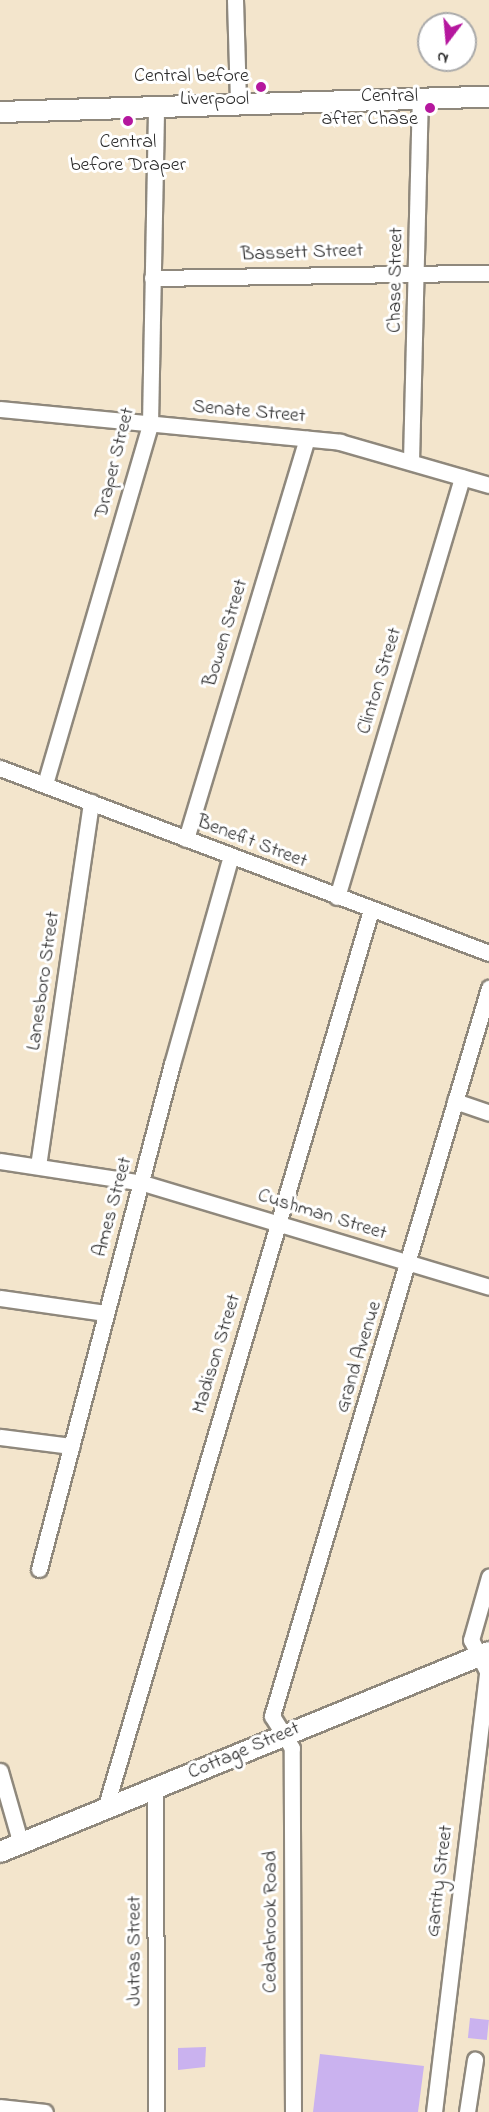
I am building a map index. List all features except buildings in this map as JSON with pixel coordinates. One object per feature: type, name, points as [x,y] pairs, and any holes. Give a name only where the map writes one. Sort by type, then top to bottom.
[{"type":"main road","points":[[0,112],[156,105],[489,97]]},
{"type":"main road","name":"Cottage Street","points":[[0,1852],[484,1654]]},
{"type":"street","points":[[236,0],[238,103]]},
{"type":"street","name":"Chase Street","points":[[411,461],[418,271],[420,100]]},
{"type":"street","name":"Draper Street","points":[[45,784],[150,424],[156,105]]},
{"type":"street","name":"Bassett Street","points":[[152,278],[418,271],[489,273]]},
{"type":"street","name":"Senate Street","points":[[0,408],[340,442],[489,484]]},
{"type":"street","name":"Bowen Street","points":[[186,839],[307,439]]},
{"type":"street","name":"Clinton Street","points":[[337,897],[462,477]]},
{"type":"street","name":"Benefit Street","points":[[0,768],[489,953]]},
{"type":"street","name":"Lanesboro Street","points":[[38,1166],[91,802]]},
{"type":"street","name":"Ames Street","points":[[39,1569],[105,1313],[143,1183],[172,1064],[231,856]]},
{"type":"street","name":"Madison Street","points":[[105,1809],[371,910]]},
{"type":"street","name":"Grand Avenue","points":[[282,1735],[272,1716],[409,1263],[489,988]]},
{"type":"street","points":[[455,1101],[489,1113]]},
{"type":"street","name":"Cushman Street","points":[[0,1161],[143,1183],[489,1287]]},
{"type":"street","points":[[0,1298],[105,1313]]},
{"type":"street","points":[[0,1437],[71,1446]]},
{"type":"street","name":"Garrity Street","points":[[434,2112],[487,1671],[484,1654],[471,1640],[489,1577]]},
{"type":"street","name":"Cedarbrook Road","points":[[282,1735],[292,1748],[293,2112]]},
{"type":"street","points":[[0,1771],[21,1844]]},
{"type":"street","name":"Jutras Street","points":[[155,1790],[156,2112]]},
{"type":"street","points":[[467,2112],[475,2060]]},
{"type":"street","points":[[0,2107],[45,2112]]},
{"type":"place","name":"Central before Liverpool","points":[[261,87]]},
{"type":"place","name":"Central after Chase","points":[[430,108]]},
{"type":"place","name":"Central before Draper","points":[[128,121]]}]
